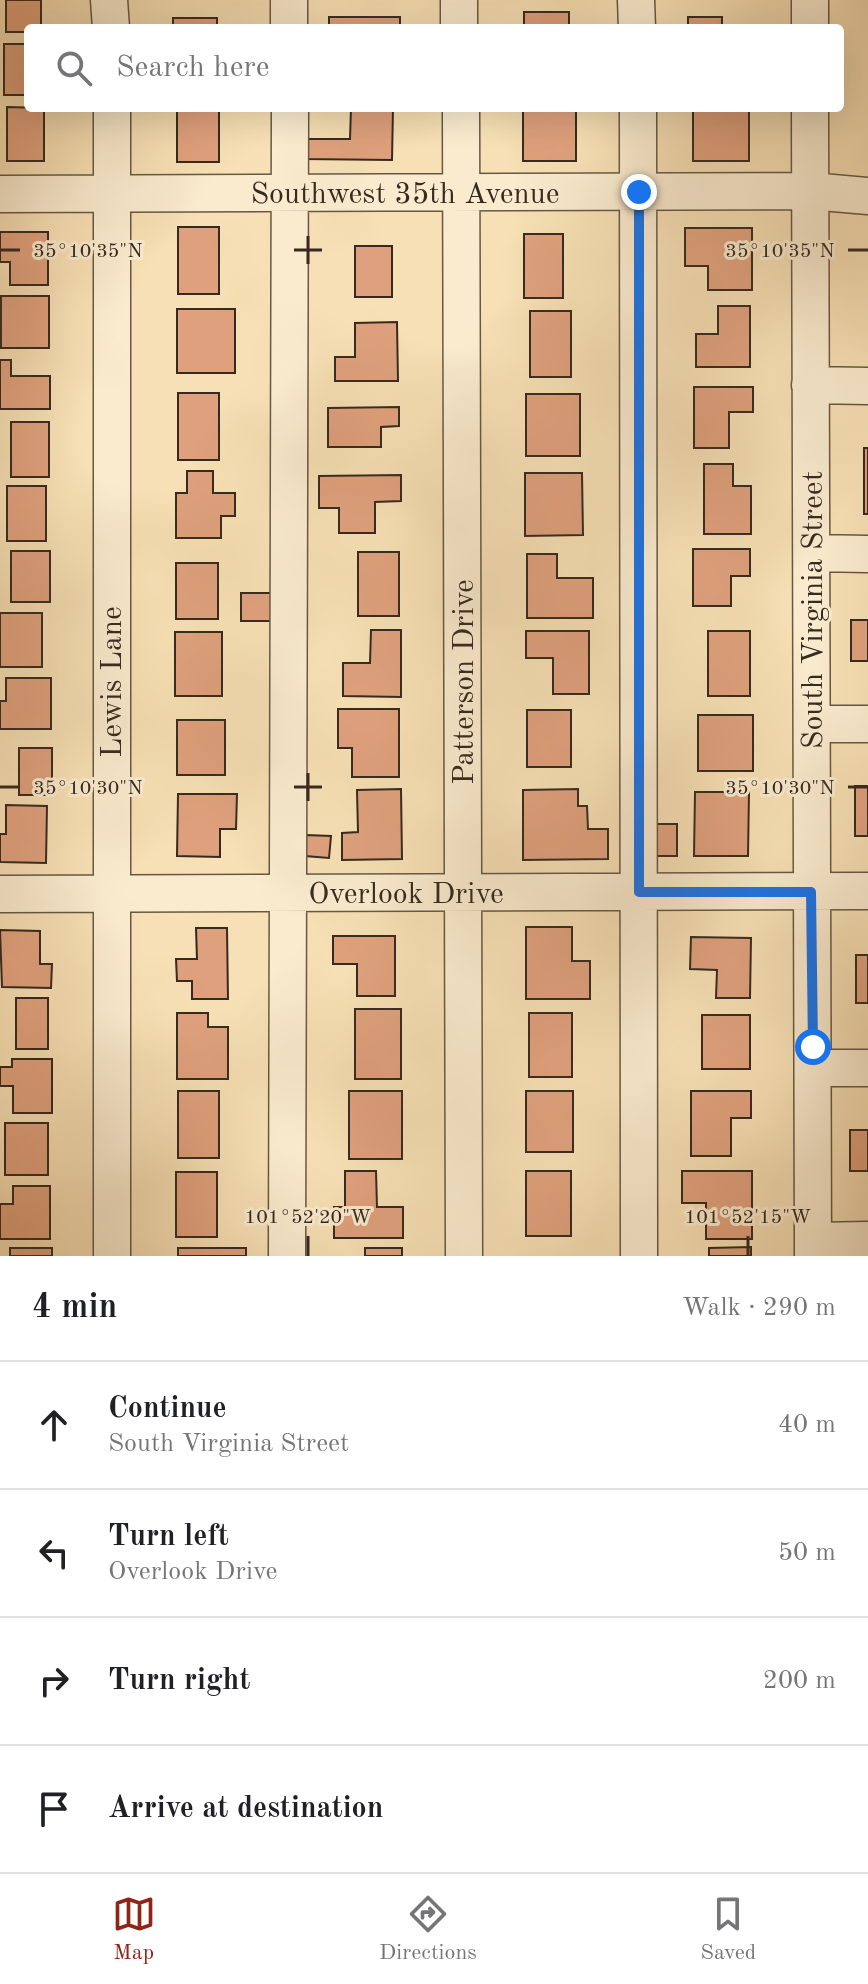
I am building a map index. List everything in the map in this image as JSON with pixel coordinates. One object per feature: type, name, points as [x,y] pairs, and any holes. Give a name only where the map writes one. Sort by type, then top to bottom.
[{"type":"street","points":[[109,0],[111,24]]},
{"type":"street","points":[[289,0],[289,24]]},
{"type":"street","points":[[459,0],[459,24]]},
{"type":"street","points":[[636,0],[637,24]]},
{"type":"street","points":[[810,0],[810,24]]},
{"type":"street","name":"Lewis Lane","points":[[112,112],[112,1256]]},
{"type":"street","points":[[287,1256],[290,112]]},
{"type":"street","name":"Patterson Drive","points":[[461,112],[464,1256]]},
{"type":"street","points":[[638,112],[639,1256]]},
{"type":"street","name":"South Virginia Street","points":[[810,112],[813,1248]]},
{"type":"street","name":"Southwest 35th Avenue","points":[[0,194],[810,191],[868,196]]},
{"type":"street","points":[[810,385],[868,386]]},
{"type":"street","points":[[812,553],[868,554]]},
{"type":"street","points":[[813,724],[868,724]]},
{"type":"street","name":"Overlook Drive","points":[[0,894],[868,891]]},
{"type":"street","points":[[813,1068],[868,1068]]},
{"type":"street","points":[[813,1248],[868,1240]]},
{"type":"building","points":[[6,0],[41,0],[41,24],[24,24],[24,32],[6,32]]},
{"type":"building","points":[[524,12],[569,12],[569,24],[524,24]]},
{"type":"building","points":[[329,17],[400,17],[400,24],[329,24]]},
{"type":"building","points":[[688,17],[722,17],[722,24],[688,24]]},
{"type":"building","points":[[173,18],[217,18],[217,24],[173,24]]},
{"type":"building","points":[[4,44],[24,44],[24,95],[4,95]]},
{"type":"building","points":[[7,107],[24,107],[24,112],[44,112],[44,161],[7,161]]},
{"type":"building","points":[[177,112],[219,112],[219,162],[177,162]]},
{"type":"building","points":[[351,112],[393,112],[392,160],[303,159],[303,139],[350,139]]},
{"type":"building","points":[[523,112],[576,112],[576,161],[523,161]]},
{"type":"building","points":[[693,112],[749,112],[749,161],[693,161]]},
{"type":"building","points":[[178,227],[219,227],[219,294],[178,294]]},
{"type":"building","points":[[685,228],[752,228],[752,290],[708,290],[708,266],[685,266]]},
{"type":"building","points":[[0,232],[48,232],[48,285],[10,285],[10,262],[0,262]]},
{"type":"building","points":[[524,234],[563,234],[563,298],[524,298]]},
{"type":"building","points":[[355,246],[392,246],[392,297],[355,297]]},
{"type":"building","points":[[1,296],[49,296],[49,348],[1,348]]},
{"type":"building","points":[[718,306],[750,306],[750,367],[696,367],[696,334],[718,334]]},
{"type":"building","points":[[177,309],[235,309],[235,373],[177,373]]},
{"type":"building","points":[[530,311],[571,311],[571,377],[530,377]]},
{"type":"building","points":[[397,322],[398,381],[335,381],[335,357],[355,357],[355,323]]},
{"type":"building","points":[[0,360],[11,360],[11,376],[50,376],[50,409],[0,409]]},
{"type":"building","points":[[694,387],[753,387],[753,412],[729,412],[729,448],[694,448]]},
{"type":"building","points":[[178,393],[219,393],[219,460],[178,460]]},
{"type":"building","points":[[526,394],[580,394],[580,456],[526,456]]},
{"type":"building","points":[[399,407],[399,426],[381,427],[381,447],[328,447],[328,408]]},
{"type":"building","points":[[11,422],[49,422],[49,477],[11,477]]},
{"type":"building","points":[[864,448],[868,448],[868,514],[864,514]]},
{"type":"building","points":[[704,464],[733,464],[733,486],[751,486],[751,534],[704,534]]},
{"type":"building","points":[[187,471],[213,471],[213,493],[235,493],[235,516],[221,516],[221,538],[176,538],[176,493],[187,493]]},
{"type":"building","points":[[525,473],[582,473],[583,535],[525,536]]},
{"type":"building","points":[[401,475],[401,501],[375,502],[375,533],[339,533],[339,508],[319,508],[319,476]]},
{"type":"building","points":[[7,486],[46,486],[46,541],[7,541]]},
{"type":"building","points":[[693,549],[750,549],[750,576],[731,576],[731,606],[693,606]]},
{"type":"building","points":[[11,551],[50,551],[50,602],[11,602]]},
{"type":"building","points":[[358,552],[399,552],[399,616],[358,616]]},
{"type":"building","points":[[527,554],[557,554],[557,578],[593,578],[593,618],[527,618]]},
{"type":"building","points":[[176,563],[218,563],[218,619],[176,619]]},
{"type":"building","points":[[241,593],[274,593],[274,621],[241,621]]},
{"type":"building","points":[[0,613],[42,613],[42,667],[0,667]]},
{"type":"building","points":[[851,620],[868,620],[868,661],[851,661]]},
{"type":"building","points":[[371,630],[401,630],[401,697],[343,696],[343,663],[370,663]]},
{"type":"building","points":[[526,631],[589,631],[589,694],[553,694],[553,658],[526,658]]},
{"type":"building","points":[[708,631],[750,631],[750,696],[708,696]]},
{"type":"building","points":[[175,632],[222,632],[222,696],[175,696]]},
{"type":"building","points":[[6,678],[51,678],[51,729],[0,729],[0,701],[6,701]]},
{"type":"building","points":[[338,709],[399,709],[399,777],[352,777],[352,748],[338,748]]},
{"type":"building","points":[[527,710],[571,710],[571,767],[527,767]]},
{"type":"building","points":[[698,715],[753,715],[753,771],[698,771]]},
{"type":"building","points":[[177,720],[225,720],[225,775],[177,775]]},
{"type":"building","points":[[19,748],[52,748],[52,795],[19,795]]},
{"type":"building","points":[[855,786],[868,786],[868,836],[855,836]]},
{"type":"building","points":[[401,789],[402,859],[342,860],[342,833],[358,832],[357,790]]},
{"type":"building","points":[[578,789],[578,806],[587,806],[588,829],[608,829],[608,859],[523,860],[523,790]]},
{"type":"building","points":[[695,792],[749,792],[748,856],[694,856]]},
{"type":"building","points":[[178,794],[237,794],[236,829],[220,829],[220,857],[177,856]]},
{"type":"building","points":[[6,805],[47,806],[46,863],[0,862],[0,834],[6,834]]},
{"type":"building","points":[[650,824],[677,824],[677,856],[650,856]]},
{"type":"building","points":[[306,835],[331,836],[329,858],[305,856]]},
{"type":"building","points":[[526,927],[572,927],[572,961],[590,961],[590,999],[526,999]]},
{"type":"building","points":[[196,928],[227,928],[228,999],[192,999],[192,981],[177,981],[176,959],[197,959]]},
{"type":"building","points":[[0,930],[40,931],[40,964],[52,964],[51,988],[2,987]]},
{"type":"building","points":[[333,936],[395,936],[395,996],[357,996],[357,964],[333,964]]},
{"type":"building","points":[[691,937],[751,938],[750,998],[716,998],[717,970],[690,969]]},
{"type":"building","points":[[856,955],[868,955],[868,1003],[856,1003]]},
{"type":"building","points":[[16,998],[48,998],[48,1049],[16,1049]]},
{"type":"building","points":[[355,1009],[401,1009],[401,1079],[355,1079]]},
{"type":"building","points":[[177,1013],[208,1013],[208,1027],[228,1027],[228,1079],[177,1079]]},
{"type":"building","points":[[529,1013],[572,1013],[572,1077],[529,1077]]},
{"type":"building","points":[[702,1015],[750,1015],[750,1069],[702,1069]]},
{"type":"building","points":[[12,1059],[52,1059],[52,1113],[13,1113],[13,1086],[0,1086],[0,1067],[12,1067]]},
{"type":"building","points":[[178,1091],[219,1091],[219,1158],[178,1158]]},
{"type":"building","points":[[349,1091],[402,1091],[402,1159],[349,1159]]},
{"type":"building","points":[[526,1091],[573,1091],[573,1152],[526,1152]]},
{"type":"building","points":[[691,1091],[751,1091],[751,1118],[731,1118],[731,1156],[691,1156]]},
{"type":"building","points":[[5,1123],[48,1123],[48,1175],[5,1175]]},
{"type":"building","points":[[850,1130],[868,1130],[868,1171],[850,1171]]},
{"type":"building","points":[[345,1171],[376,1171],[377,1207],[403,1207],[403,1238],[334,1238],[334,1207],[345,1207]]},
{"type":"building","points":[[526,1171],[571,1171],[571,1236],[526,1236]]},
{"type":"building","points":[[682,1171],[752,1171],[752,1239],[706,1239],[706,1203],[682,1203]]},
{"type":"building","points":[[176,1172],[217,1172],[217,1237],[176,1237]]},
{"type":"building","points":[[13,1186],[50,1186],[50,1239],[0,1239],[0,1204],[13,1204]]},
{"type":"building","points":[[751,1247],[751,1256],[709,1256],[709,1248]]},
{"type":"building","points":[[10,1248],[52,1248],[52,1256],[10,1256]]},
{"type":"building","points":[[178,1248],[246,1248],[246,1256],[178,1256]]},
{"type":"building","points":[[365,1248],[402,1248],[402,1256],[365,1256]]},
{"type":"route","points":[[639,192],[639,892],[811,892],[813,1047]]}]
